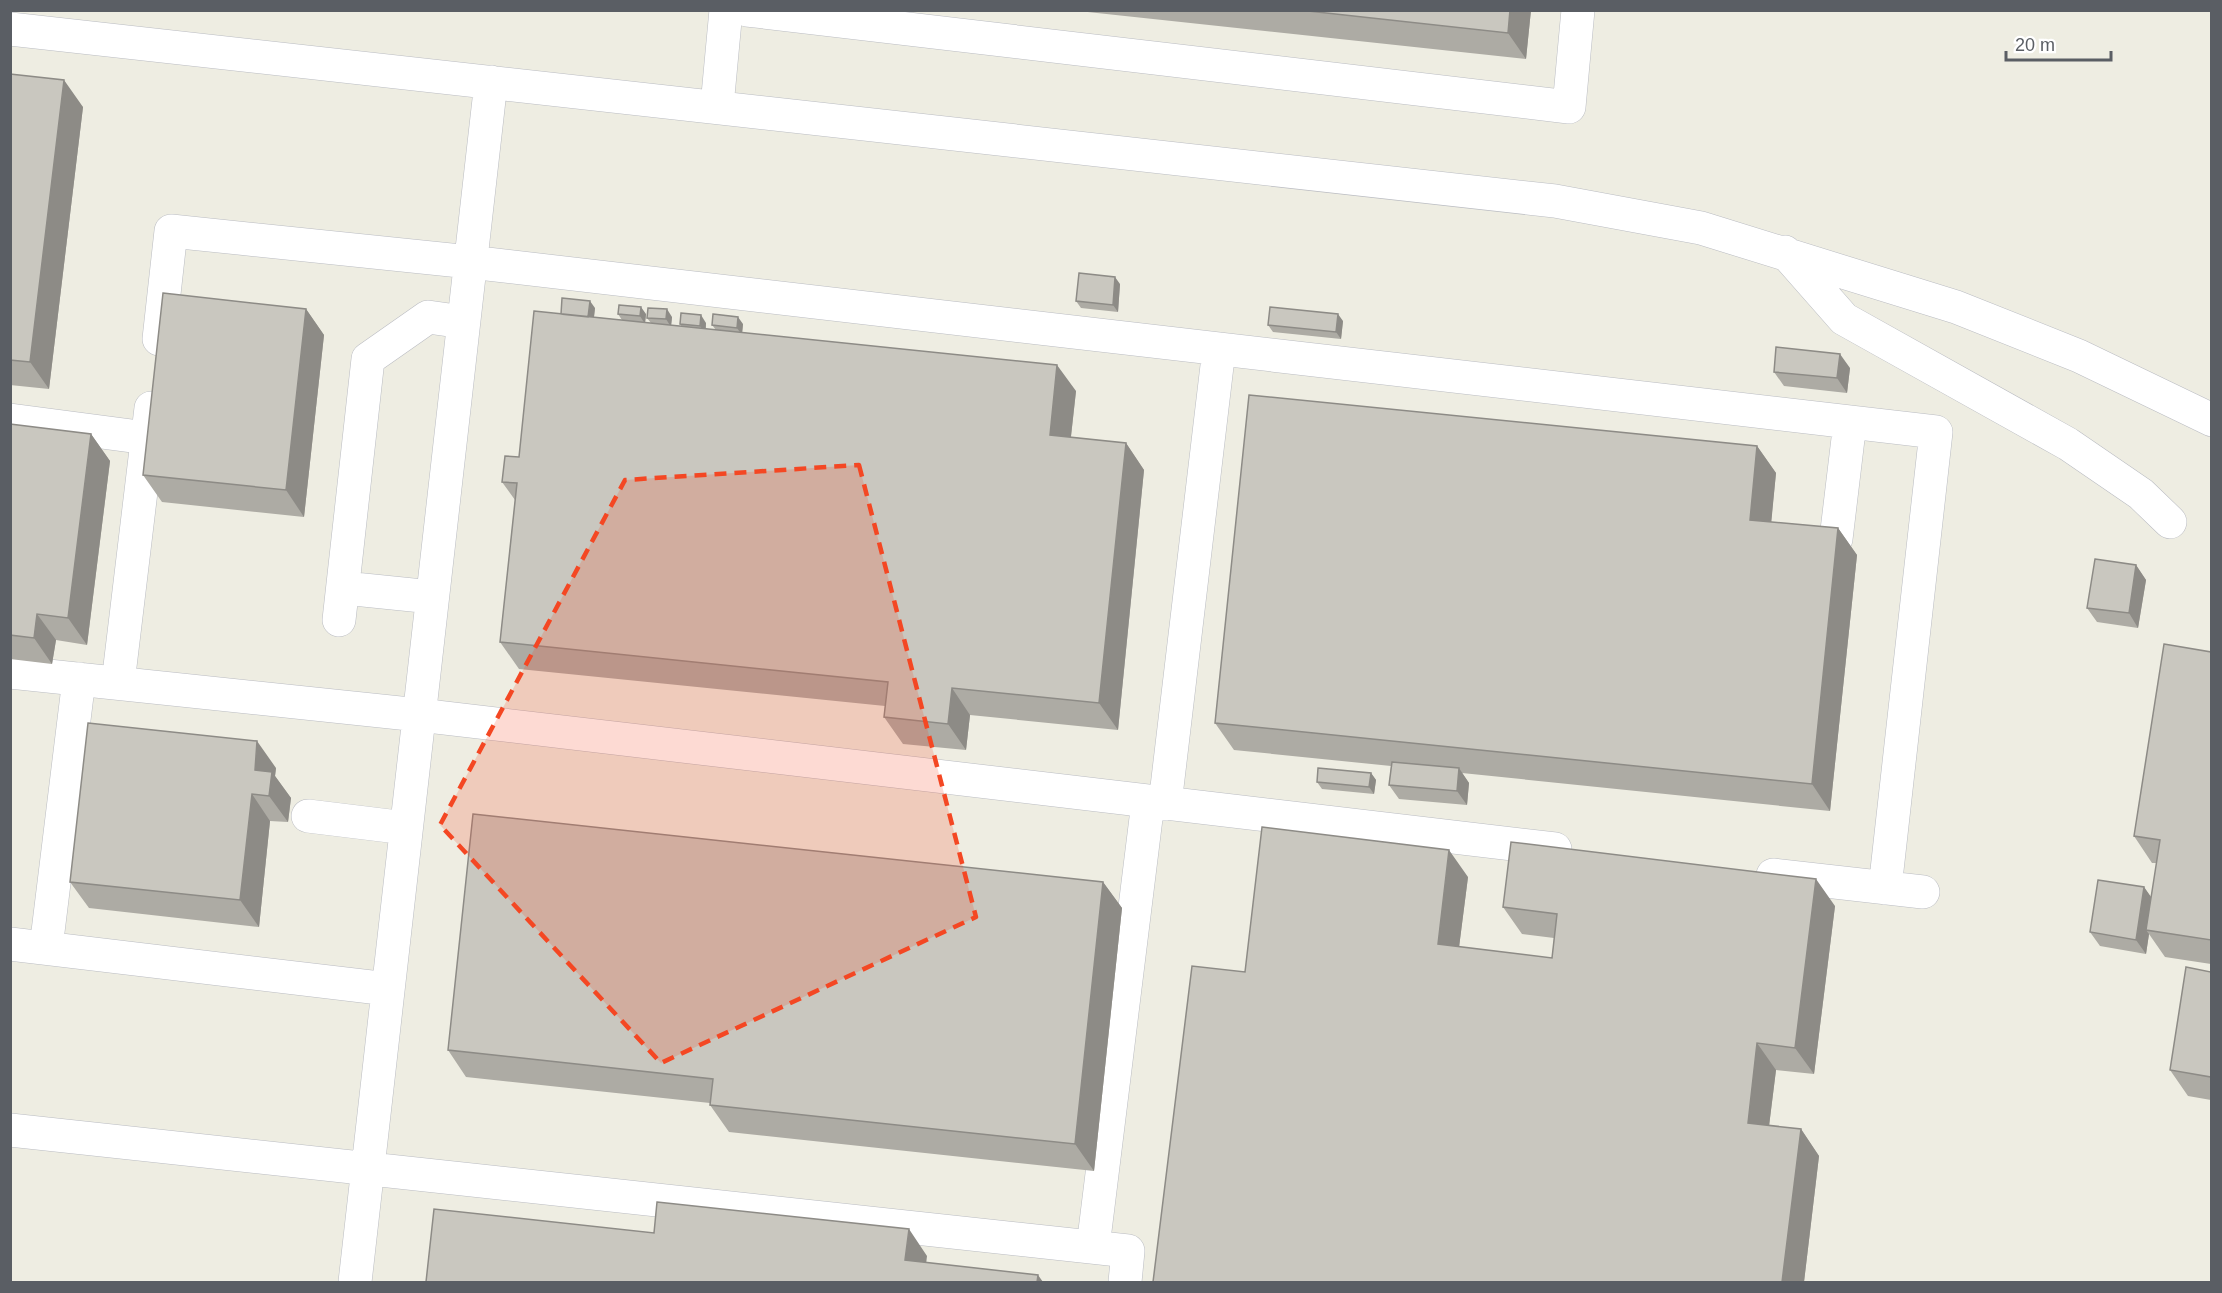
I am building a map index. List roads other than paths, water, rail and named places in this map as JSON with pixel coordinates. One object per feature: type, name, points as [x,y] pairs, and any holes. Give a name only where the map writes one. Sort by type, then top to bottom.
[{"type":"street","points":[[717,106],[726,10]]},
{"type":"street","points":[[747,10],[1569,107],[1578,10]]},
{"type":"street","points":[[10,29],[1555,201],[1701,228],[1785,252],[1956,307],[2079,356],[2211,420]]},
{"type":"street","points":[[355,1282],[490,82]]},
{"type":"street","points":[[118,683],[171,231],[470,262],[1850,422],[1936,432],[1885,888]]},
{"type":"street","points":[[1785,252],[1844,319],[2068,444],[2141,494],[2170,522]]},
{"type":"street","points":[[339,620],[368,359],[428,317],[463,322]]},
{"type":"street","points":[[1093,1247],[1219,349]]},
{"type":"street","points":[[10,420],[147,438]]},
{"type":"street","points":[[1836,539],[1850,422]]},
{"type":"street","points":[[344,588],[432,597]]},
{"type":"street","points":[[10,672],[419,715],[1590,854]]},
{"type":"street","points":[[46,948],[79,679]]},
{"type":"street","points":[[308,816],[406,828]]},
{"type":"street","points":[[1744,871],[1923,892]]},
{"type":"street","points":[[10,944],[388,989]]},
{"type":"street","points":[[10,1130],[1128,1251],[1125,1282]]}]
